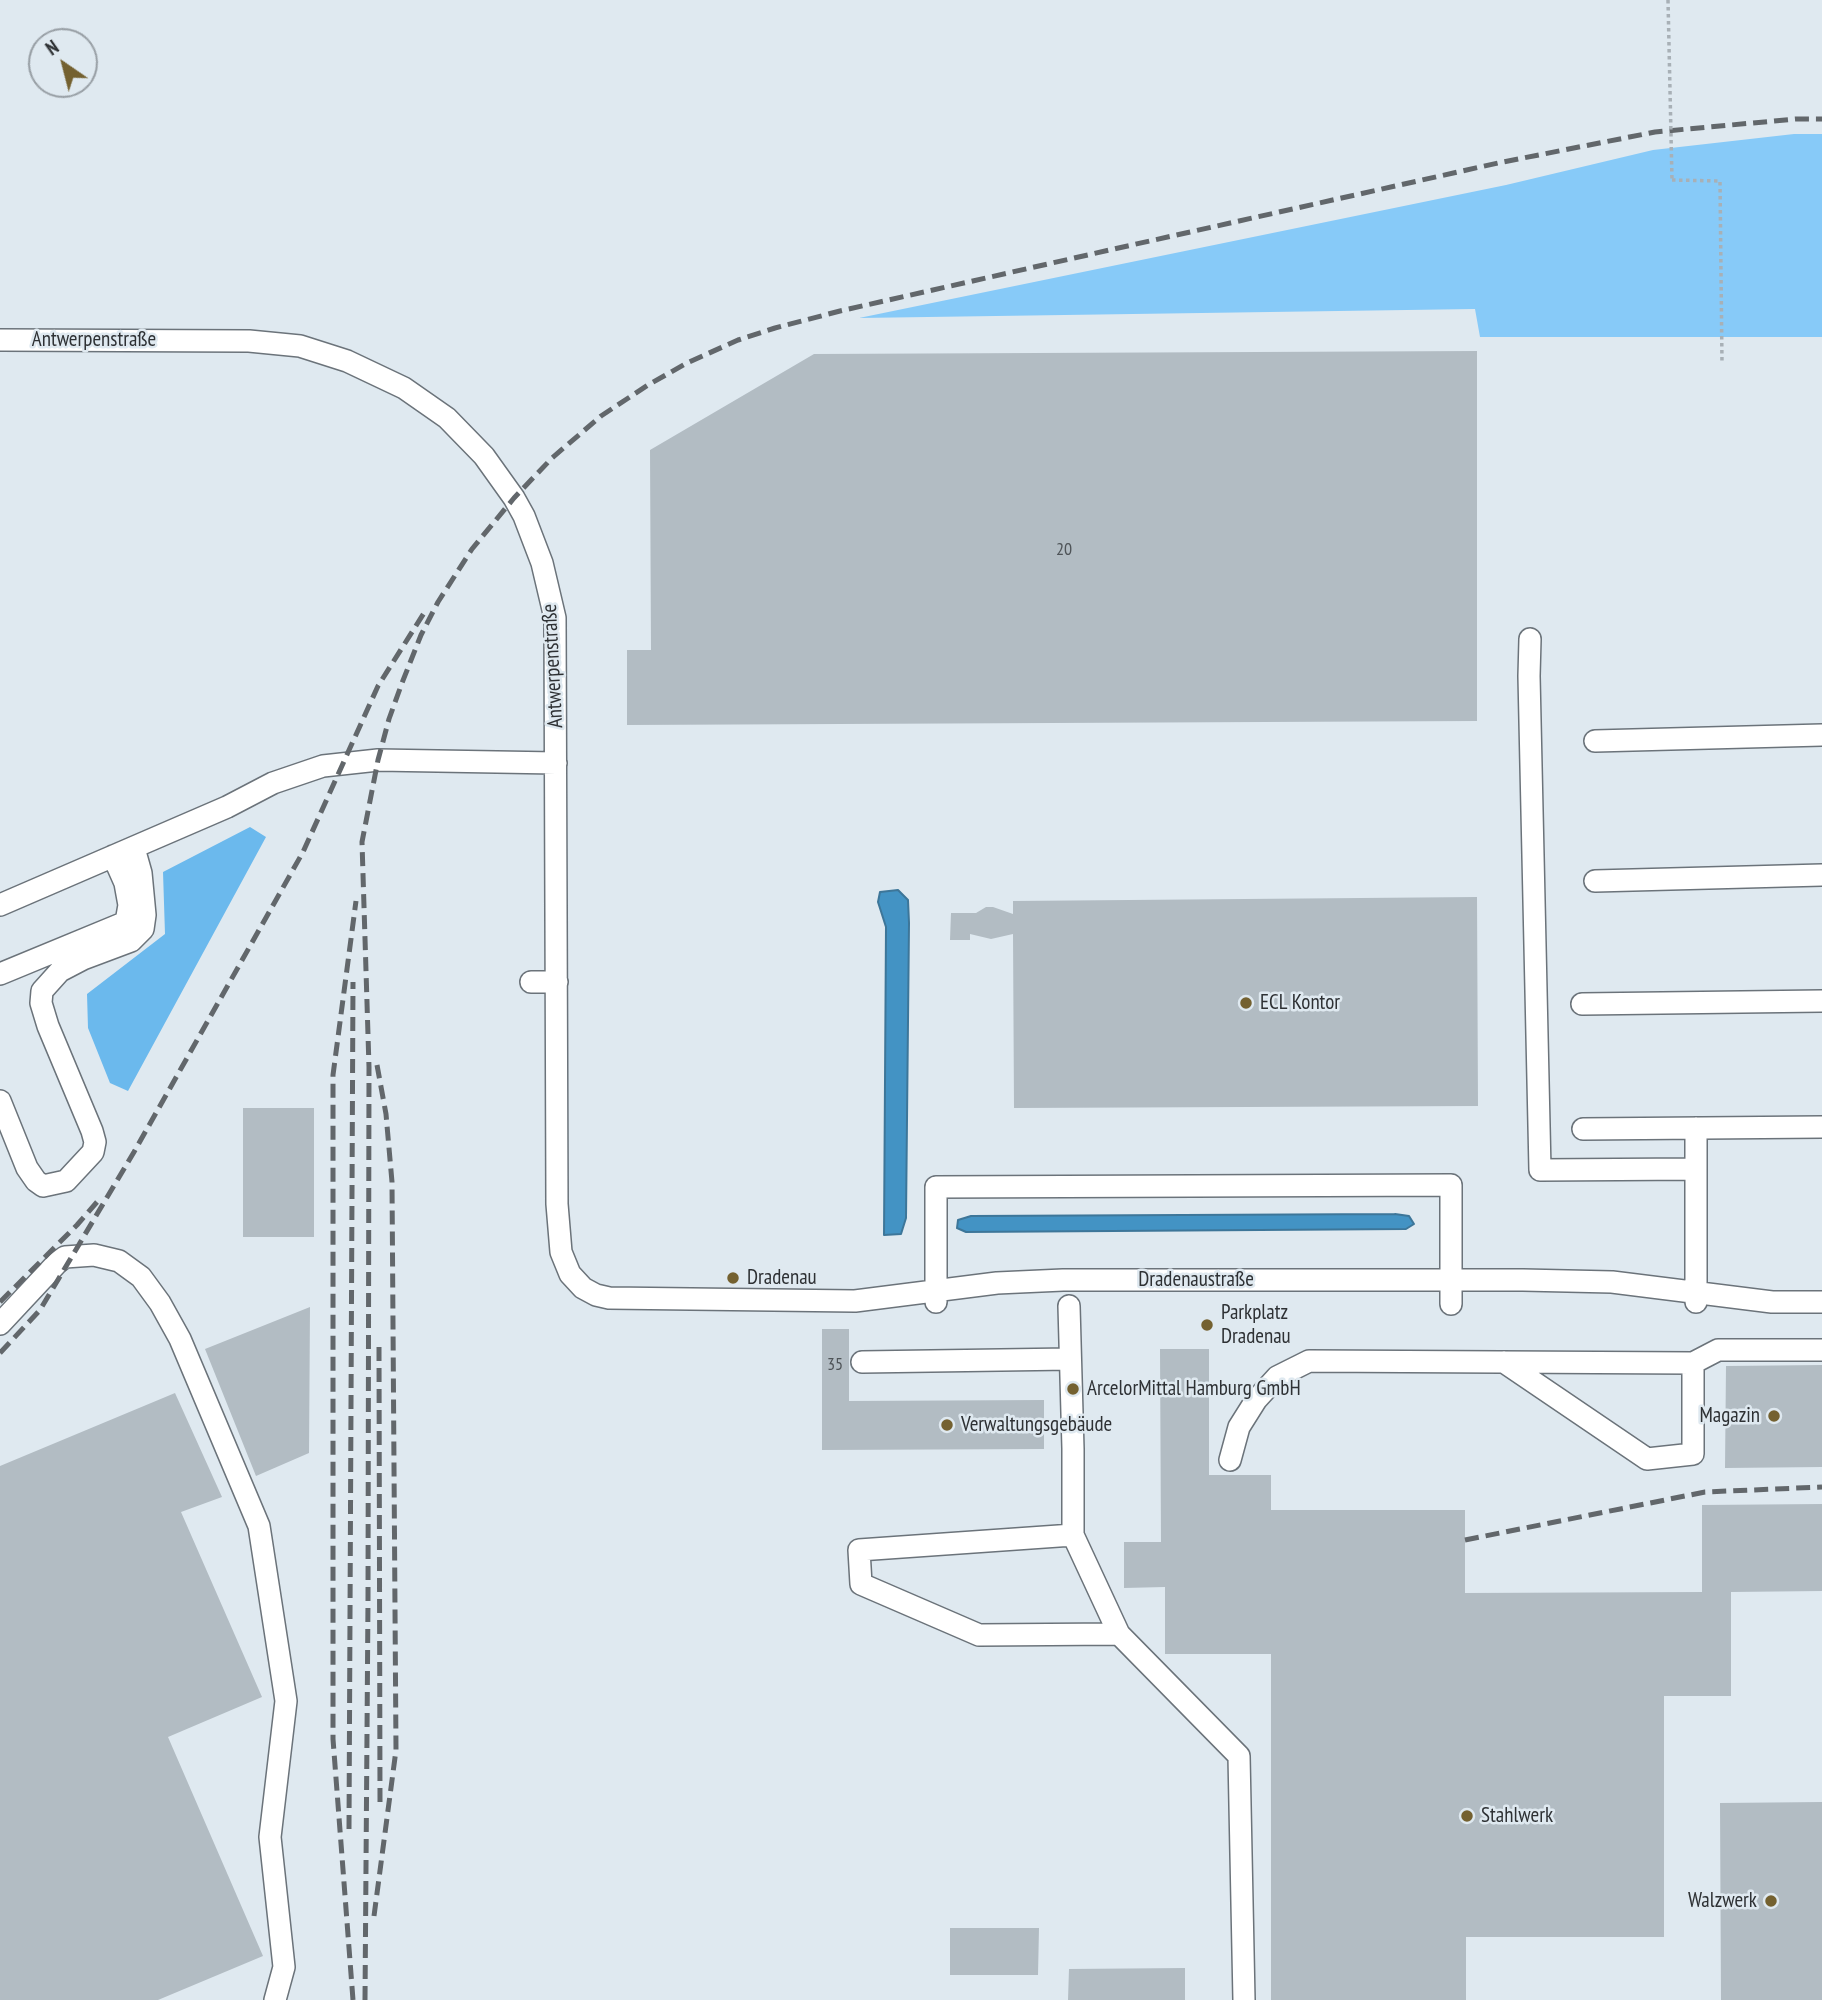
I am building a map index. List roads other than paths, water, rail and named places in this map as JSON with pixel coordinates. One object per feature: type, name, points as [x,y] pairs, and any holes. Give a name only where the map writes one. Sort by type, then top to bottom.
[{"type":"street","name":"Antwerpenstraße","points":[[0,340],[249,341],[300,346],[347,361],[404,388],[447,418],[484,456],[514,498],[542,563],[555,618],[559,1238],[565,1265],[575,1282]]},
{"type":"street","points":[[1530,639],[1540,1170],[1696,1169]]},
{"type":"street","points":[[1595,741],[1822,735]]},
{"type":"street","points":[[0,905],[227,807],[273,783],[323,766],[378,760],[556,763]]},
{"type":"street","points":[[0,1101],[27,1168],[43,1186],[66,1181],[93,1152],[92,1131],[40,1003],[42,991],[60,971],[83,959],[131,941],[143,929],[145,915],[141,873],[134,848]]},
{"type":"street","points":[[0,974],[126,922],[129,905],[125,883],[113,856]]},
{"type":"street","points":[[1595,881],[1822,875]]},
{"type":"street","points":[[531,982],[557,982]]},
{"type":"street","points":[[1582,1004],[1822,1002]]},
{"type":"street","points":[[1696,1128],[1696,1298]]},
{"type":"street","points":[[1583,1129],[1822,1128]]},
{"type":"street","points":[[936,1297],[936,1187],[1451,1185],[1451,1304]]},
{"type":"street","points":[[0,1324],[65,1257],[93,1255],[119,1261],[141,1277],[180,1339],[259,1526],[286,1701],[270,1837],[284,1967],[275,2000]]},
{"type":"street","name":"Dradenaustraße","points":[[575,1282],[596,1295],[638,1299],[855,1301],[936,1297],[997,1283],[1063,1280],[1612,1282],[1696,1298],[1822,1302]]},
{"type":"street","points":[[1069,1306],[1073,1535],[1119,1633],[1239,1756],[1244,2000]]},
{"type":"street","points":[[1230,1460],[1239,1427],[1256,1399],[1277,1377],[1309,1361],[1693,1363],[1718,1350],[1822,1350]]},
{"type":"street","points":[[862,1362],[1070,1359]]},
{"type":"street","points":[[1503,1362],[1647,1460],[1693,1454],[1693,1363]]},
{"type":"street","points":[[1073,1535],[859,1550],[861,1584],[979,1635],[1119,1633]]},
{"type":"railway","points":[[365,2000],[369,1067],[362,842],[378,760],[402,683],[421,635],[438,602],[472,549],[514,498],[552,458],[601,416],[687,363],[738,340],[775,328],[840,311],[1498,163],[1655,132],[1822,119]]},
{"type":"railway","points":[[0,1353],[40,1310],[134,1152],[303,852],[378,686],[424,613]]},
{"type":"railway","points":[[353,2000],[333,1739],[333,1075],[356,901]]},
{"type":"railway","points":[[349,1829],[353,982]]},
{"type":"railway","points":[[374,1916],[396,1750],[392,1182],[386,1114],[377,1065]]},
{"type":"railway","points":[[0,1302],[97,1202]]},
{"type":"railway","points":[[379,1347],[380,1802]]},
{"type":"railway","points":[[1465,1540],[1705,1492],[1822,1487]]},
{"type":"place","name":"ECL Kontor","points":[[1246,1003]]},
{"type":"place","name":"Dradenau","points":[[733,1278]]},
{"type":"place","name":"Parkplatz Dradenau","points":[[1207,1325]]},
{"type":"place","name":"ArcelorMittal Hamburg GmbH","points":[[1073,1389]]},
{"type":"place","name":"Magazin","points":[[1774,1416]]},
{"type":"place","name":"Verwaltungsgebäude","points":[[947,1425]]},
{"type":"place","name":"Stahlwerk","points":[[1467,1816]]},
{"type":"place","name":"Walzwerk","points":[[1771,1901]]}]
